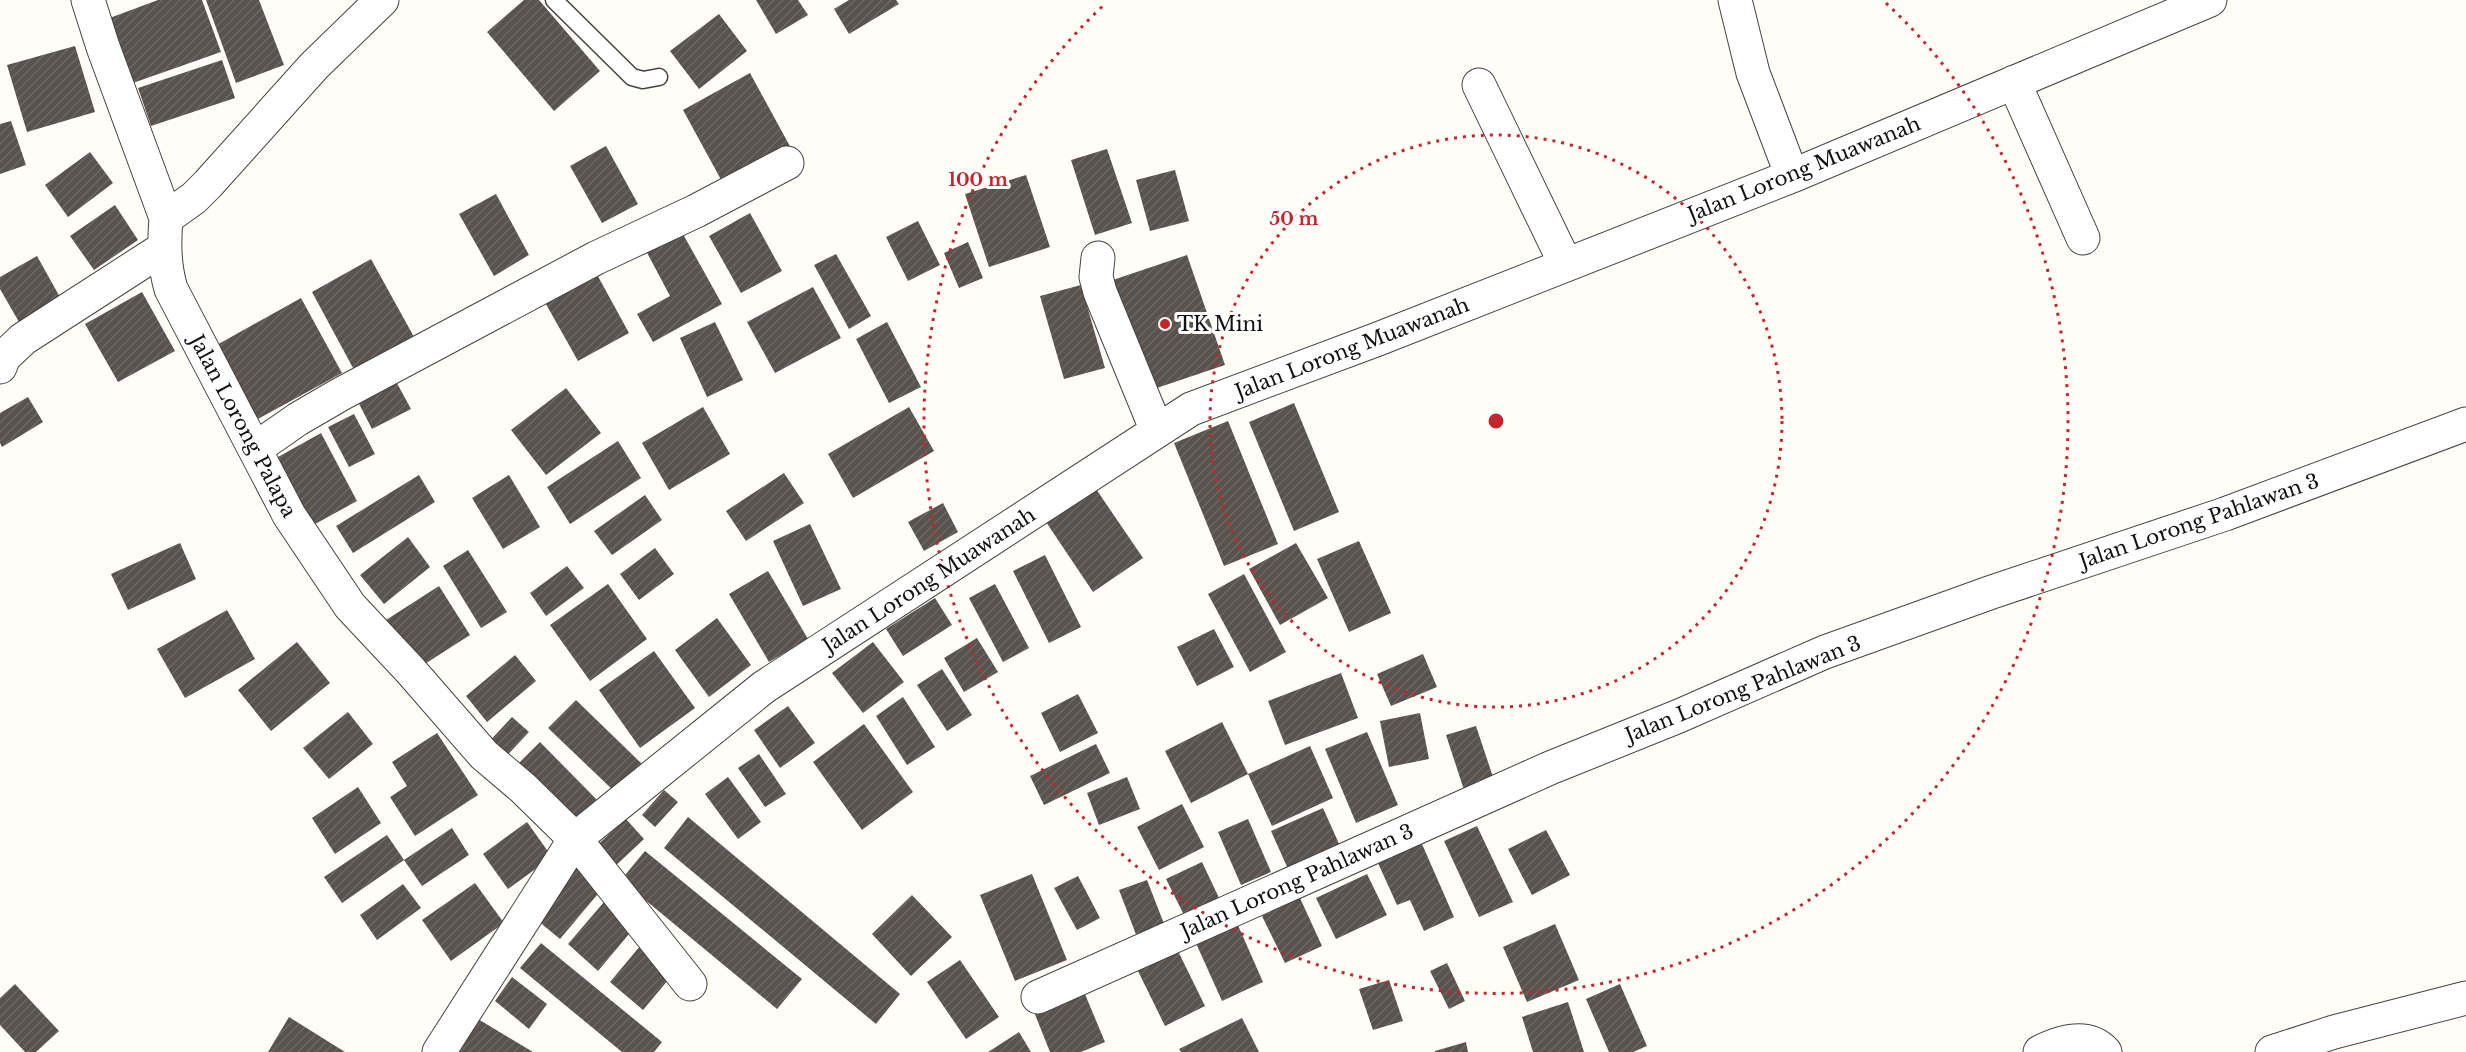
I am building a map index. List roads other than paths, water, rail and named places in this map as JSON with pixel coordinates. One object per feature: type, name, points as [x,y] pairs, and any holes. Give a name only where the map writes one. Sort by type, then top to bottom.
[{"type":"street","name":"Jalan Lorong Palapa","points":[[88,0],[165,233],[165,269],[171,289],[289,515],[350,606],[410,670],[484,755],[523,788],[574,839],[690,984]]},
{"type":"street","points":[[0,367],[4,357],[23,339],[165,233],[314,66],[382,0]]},
{"type":"street","points":[[1735,0],[1753,73],[1792,176]]},
{"type":"street","name":"Jalan Lorong Muawanah","points":[[439,1052],[499,961],[574,839],[764,687],[1191,409],[1378,339],[1792,176],[2210,0]]},
{"type":"street","points":[[2014,82],[2083,237]]},
{"type":"street","points":[[1479,85],[1566,265]]},
{"type":"street","points":[[255,449],[298,419],[341,394],[596,258],[696,212],[787,164]]},
{"type":"street","points":[[1098,258],[1096,276],[1100,292],[1157,431]]},
{"type":"street","name":"Jalan Lorong Pahlawan 3","points":[[1038,997],[1550,768],[1679,716],[1825,652],[1992,592],[2225,514],[2466,424]]},
{"type":"street","points":[[2272,1052],[2334,1032],[2466,998]]},
{"type":"street","points":[[2040,1052],[2053,1046],[2084,1040],[2094,1043],[2105,1052]]},
{"type":"lane","points":[[554,0],[632,77],[643,80],[659,77]]},
{"type":"place","name":"TK Mini","points":[[1165,324]]}]
